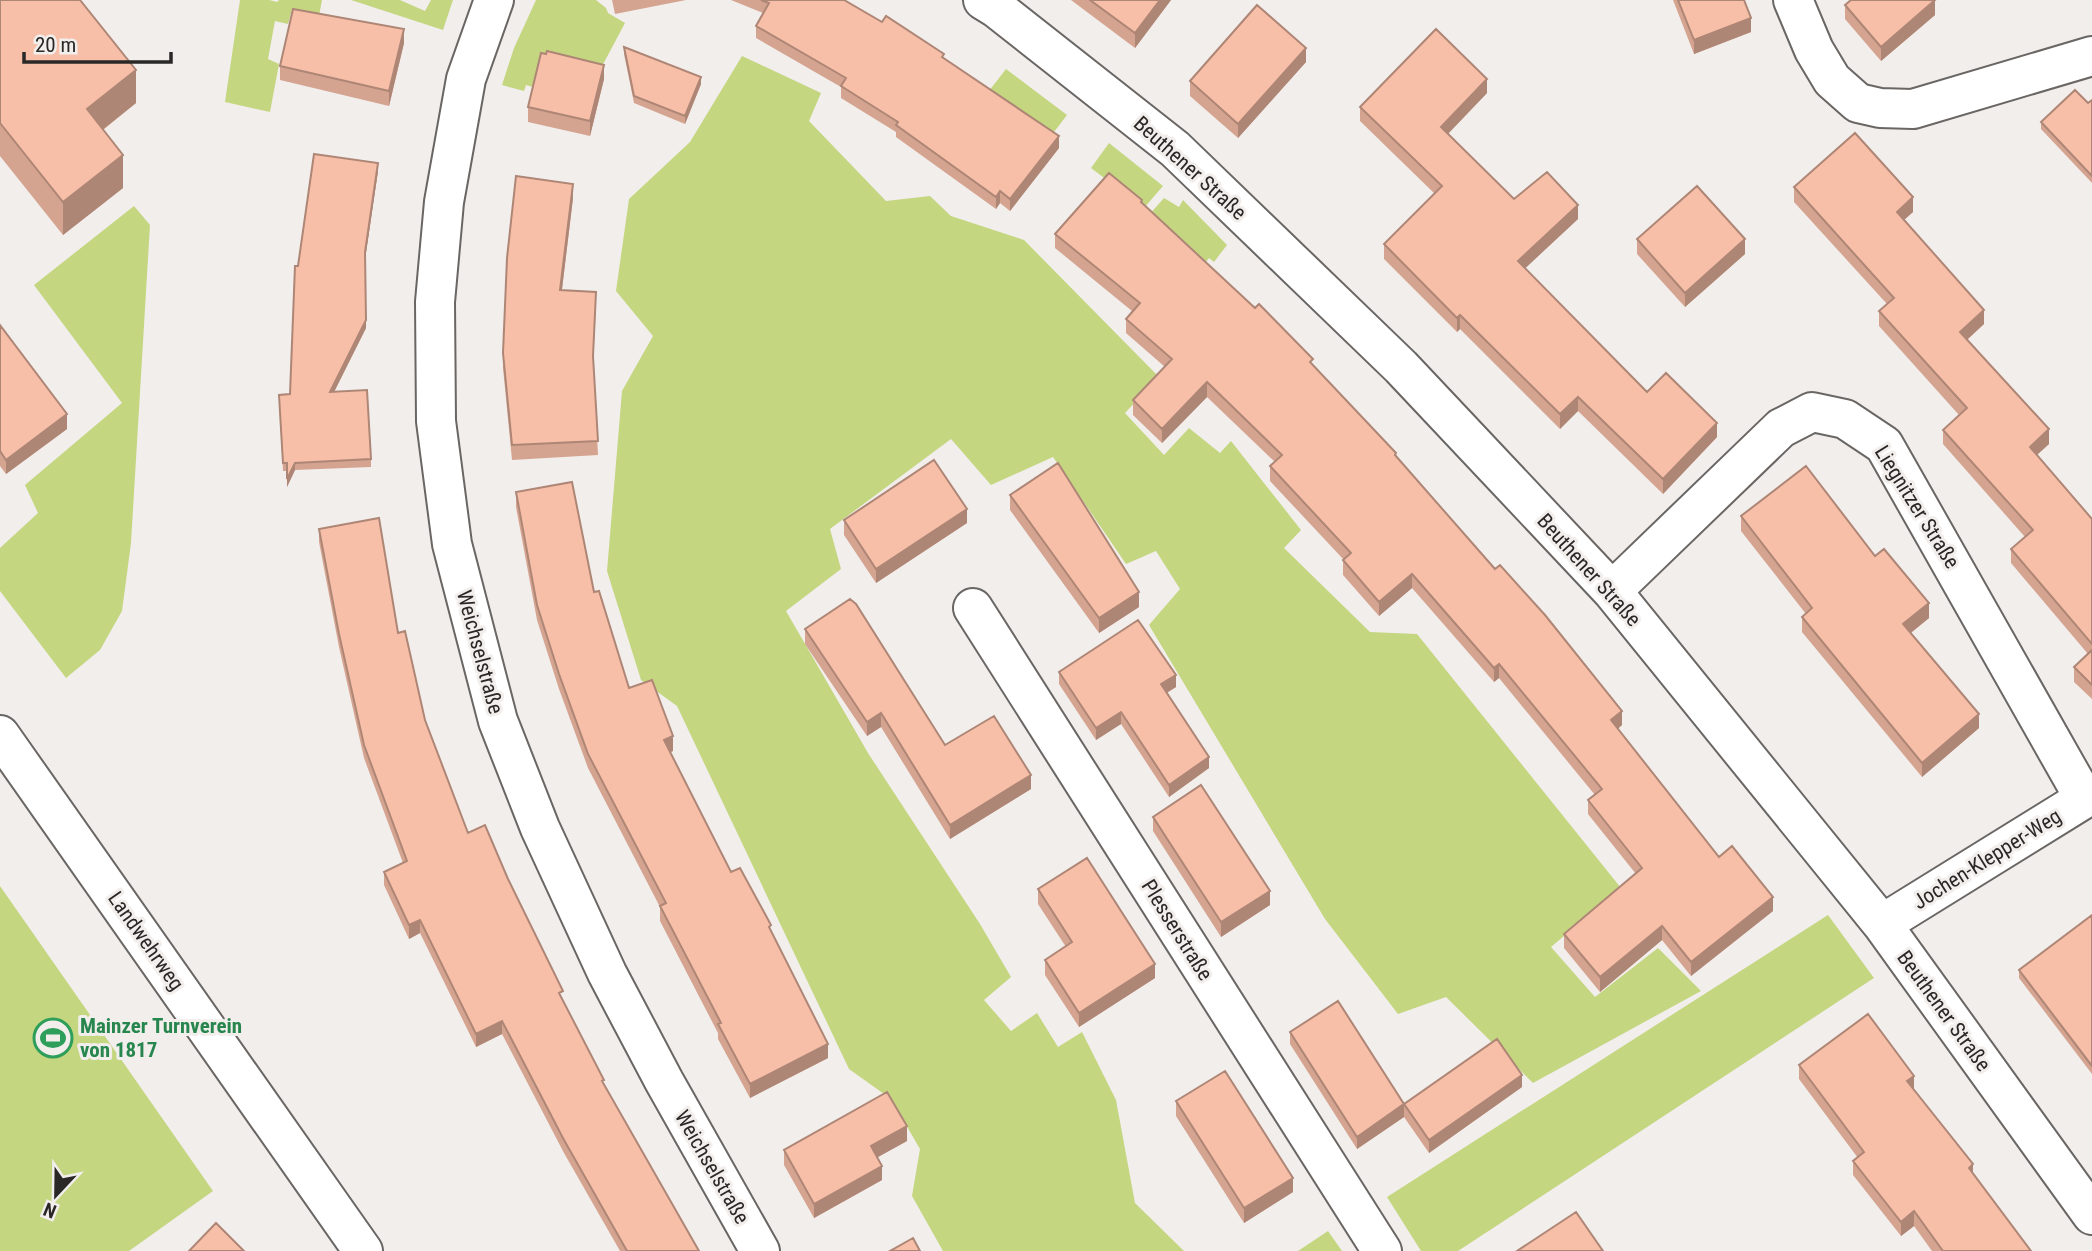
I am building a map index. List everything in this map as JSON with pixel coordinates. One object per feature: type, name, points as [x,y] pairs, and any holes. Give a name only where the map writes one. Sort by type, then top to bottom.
[{"type":"street","name":"Weichselstraße","points":[[494,0],[466,79],[444,202],[435,302],[436,421],[452,544],[498,721],[540,828],[607,972],[664,1081],[760,1251]]},
{"type":"street","points":[[1793,0],[1814,50],[1832,80],[1858,103],[1880,108],[1913,108],[2092,57]]},
{"type":"street","name":"Beuthener Straße","points":[[993,3],[1175,149],[1401,367],[1612,591],[1882,924],[2092,1215]]},
{"type":"street","name":"Liegnitzer Straße","points":[[1612,591],[1781,428],[1812,412],[1845,419],[1884,445],[2088,796]]},
{"type":"street","name":"Plesserstraße","points":[[973,608],[1382,1251]]},
{"type":"street","name":"Landwehrweg","points":[[0,735],[363,1251]]},
{"type":"street","name":"Jochen-Klepper-Weg","points":[[1882,924],[2088,796]]},
{"type":"green space","points":[[240,0],[322,0],[319,16],[292,9],[288,24],[275,21],[268,59],[279,64],[270,112],[225,102]]},
{"type":"green space","points":[[351,0],[400,0],[425,11],[431,0],[453,0],[443,30]]},
{"type":"green space","points":[[536,0],[596,0],[608,13],[625,23],[599,72],[540,63],[533,87],[526,85],[524,91],[502,85],[514,48]]},
{"type":"green space","points":[[742,56],[821,93],[809,121],[886,201],[930,196],[951,216],[1024,240],[1159,377],[1125,413],[1164,455],[1189,428],[1220,453],[1231,441],[1301,530],[1284,548],[1370,632],[1417,634],[1621,888],[1551,947],[1595,997],[1658,948],[1701,991],[1533,1083],[1446,997],[1398,1014],[1325,919],[1149,625],[1180,589],[1156,551],[1126,564],[1053,457],[991,485],[951,439],[830,529],[841,569],[786,611],[868,753],[980,924],[1011,977],[984,1000],[1011,1031],[1037,1013],[1058,1047],[1082,1032],[1116,1100],[1135,1203],[1184,1251],[943,1251],[912,1196],[920,1149],[891,1099],[849,1069],[677,706],[641,680],[607,571],[622,391],[653,336],[616,291],[629,199],[690,142]]},
{"type":"green space","points":[[1006,69],[1067,115],[1051,136],[985,96]]},
{"type":"green space","points":[[1109,143],[1163,186],[1144,208],[1091,168]]},
{"type":"green space","points":[[1164,198],[1179,207],[1183,200],[1227,245],[1214,262],[1209,258],[1202,267],[1140,225]]},
{"type":"green space","points":[[134,206],[150,225],[131,543],[122,611],[100,650],[66,678],[0,591],[0,548],[38,513],[25,485],[122,403],[34,285]]},
{"type":"green space","name":"Mainzer Turnverein von 1817","points":[[0,886],[213,1191],[129,1251],[0,1251]]},
{"type":"green space","points":[[1828,915],[1874,978],[1458,1251],[1421,1251],[1387,1197]]},
{"type":"green space","points":[[1328,1231],[1342,1251],[1298,1251]]},
{"type":"building","points":[[0,0],[80,0],[136,70],[87,109],[123,155],[63,202],[0,123]]},
{"type":"building","points":[[761,0],[844,0],[882,22],[886,16],[1059,136],[1010,199],[1000,191],[996,197],[896,125],[898,122],[841,86],[846,78],[756,26],[769,3]]},
{"type":"building","points":[[1090,0],[1160,0],[1135,33]]},
{"type":"building","points":[[1678,0],[1744,0],[1751,18],[1694,40]]},
{"type":"building","points":[[1851,0],[1935,0],[1881,47],[1845,5]]},
{"type":"building","points":[[1257,5],[1306,48],[1238,124],[1190,81]]},
{"type":"building","points":[[293,9],[404,29],[389,91],[280,66]]},
{"type":"building","points":[[1436,29],[1487,79],[1441,127],[1514,199],[1547,172],[1578,205],[1518,261],[1647,392],[1666,373],[1717,423],[1663,479],[1578,397],[1560,414],[1460,315],[1457,318],[1384,244],[1442,186],[1360,107]]},
{"type":"building","points":[[624,47],[701,77],[685,116],[634,96]]},
{"type":"building","points":[[547,51],[604,65],[590,121],[528,107],[541,53],[546,54]]},
{"type":"building","points":[[2075,90],[2088,103],[2092,100],[2092,176],[2041,122]]},
{"type":"building","points":[[1855,133],[1913,197],[1897,212],[1984,310],[1960,332],[2049,429],[2030,447],[2092,519],[2092,644],[2011,549],[2033,530],[1943,430],[1967,408],[1879,311],[1894,298],[1794,187]]},
{"type":"building","points":[[314,154],[378,163],[365,252],[366,320],[330,392],[367,390],[371,459],[295,463],[287,479],[287,463],[283,463],[279,395],[290,394],[295,266],[298,266]]},
{"type":"building","points":[[1109,173],[1142,200],[1141,202],[1255,308],[1259,304],[1313,359],[1310,362],[1396,453],[1495,569],[1500,565],[1545,615],[1622,711],[1611,720],[1719,857],[1732,846],[1773,897],[1691,962],[1662,926],[1600,977],[1564,934],[1642,868],[1588,800],[1602,789],[1499,664],[1494,668],[1412,574],[1379,602],[1343,560],[1351,553],[1270,466],[1282,455],[1207,382],[1162,429],[1133,400],[1172,359],[1126,319],[1140,303],[1055,234]]},
{"type":"building","points":[[516,176],[573,184],[560,290],[596,292],[593,356],[598,441],[512,445],[503,353],[507,258]]},
{"type":"building","points":[[1697,186],[1745,239],[1685,293],[1637,239]]},
{"type":"building","points":[[0,325],[67,414],[6,460],[0,451]]},
{"type":"building","points":[[934,460],[967,509],[876,569],[844,520]]},
{"type":"building","points":[[1058,463],[1139,592],[1099,618],[1010,495]]},
{"type":"building","points":[[1806,466],[1875,556],[1884,549],[1929,603],[1903,624],[1979,714],[1922,763],[1802,617],[1812,608],[1741,516]]},
{"type":"building","points":[[572,482],[594,592],[599,591],[629,688],[652,680],[673,736],[664,740],[731,872],[740,868],[771,925],[769,927],[828,1044],[750,1084],[660,906],[666,903],[588,754],[537,605],[516,492]]},
{"type":"building","points":[[379,518],[398,633],[405,631],[425,720],[468,833],[485,825],[508,879],[563,991],[559,993],[604,1080],[602,1081],[699,1251],[627,1251],[564,1140],[502,1021],[476,1034],[420,920],[409,925],[384,872],[407,861],[364,745],[319,529]]},
{"type":"building","points":[[850,599],[856,604],[945,745],[994,716],[1031,775],[950,825],[881,713],[867,722],[805,629]]},
{"type":"building","points":[[1138,620],[1176,675],[1161,684],[1209,757],[1169,785],[1121,712],[1096,728],[1059,672]]},
{"type":"building","points":[[2092,650],[2092,685],[2074,667]]},
{"type":"building","points":[[1201,785],[1270,891],[1221,922],[1153,817]]},
{"type":"building","points":[[1087,858],[1155,964],[1079,1013],[1045,960],[1072,942],[1038,889]]},
{"type":"building","points":[[2092,915],[2092,1066],[2019,970]]},
{"type":"building","points":[[1338,1001],[1404,1104],[1357,1137],[1290,1032]]},
{"type":"building","points":[[1868,1014],[1914,1076],[1907,1081],[1973,1164],[1969,1168],[2031,1251],[1943,1251],[1914,1211],[1901,1222],[1853,1161],[1864,1152],[1799,1065]]},
{"type":"building","points":[[1497,1039],[1522,1075],[1429,1140],[1404,1104]]},
{"type":"building","points":[[1225,1071],[1293,1178],[1244,1208],[1176,1101]]},
{"type":"building","points":[[887,1092],[907,1126],[871,1146],[882,1166],[814,1204],[784,1150]]},
{"type":"building","points":[[1576,1212],[1603,1251],[1517,1251]]},
{"type":"building","points":[[216,1223],[244,1251],[189,1251]]},
{"type":"building","points":[[913,1238],[920,1251],[890,1251]]},
{"type":"place","name":"Mainzer Turnverein von 1817","points":[[53,1038]]}]
